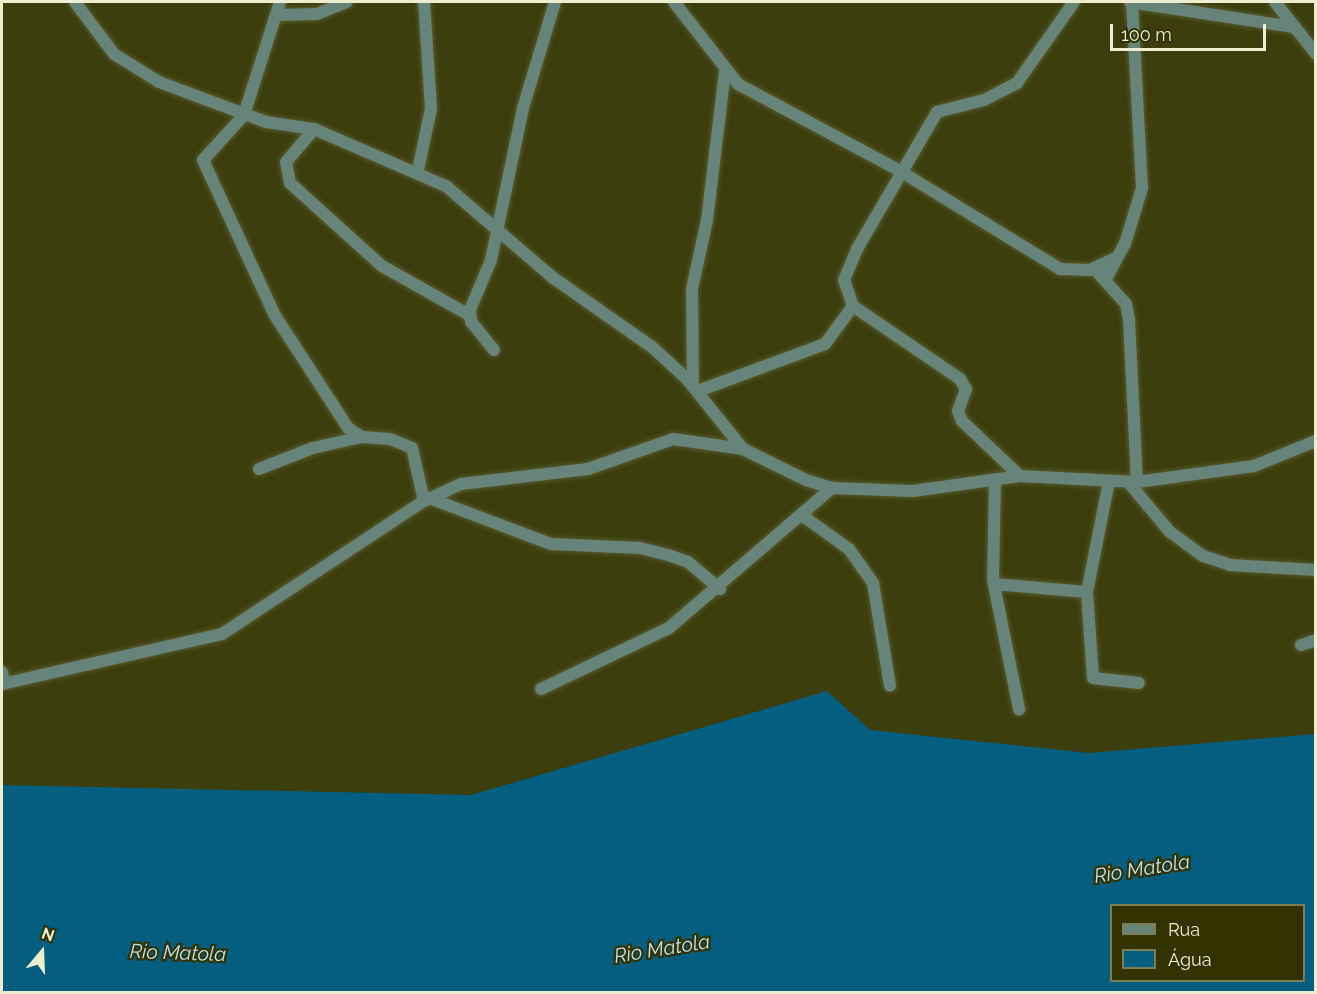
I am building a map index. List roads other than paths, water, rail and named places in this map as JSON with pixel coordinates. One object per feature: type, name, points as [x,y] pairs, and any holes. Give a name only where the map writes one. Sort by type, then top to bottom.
[{"type":"street","points":[[75,2],[123,62],[244,115],[314,129],[418,170],[496,224],[552,277],[652,347],[696,389],[743,449]]},
{"type":"street","points":[[280,2],[244,115],[206,153],[205,166],[274,314],[348,428],[362,437],[412,448],[426,500]]},
{"type":"street","points":[[276,15],[317,14],[347,2]]},
{"type":"street","points":[[418,170],[431,109],[424,2]]},
{"type":"street","points":[[469,315],[491,260],[496,224],[555,2]]},
{"type":"street","points":[[674,2],[685,7],[725,72],[738,84],[900,171],[1059,269],[1090,270],[1116,258]]},
{"type":"street","points":[[1020,477],[962,421],[958,411],[966,389],[960,379],[853,306],[844,280],[900,171],[940,110],[984,100],[1017,83],[1074,2]]},
{"type":"street","points":[[1106,279],[1116,258],[1143,180],[1131,2],[1294,27]]},
{"type":"street","points":[[1275,2],[1316,54]]},
{"type":"street","points":[[696,389],[692,289],[706,220],[725,72]]},
{"type":"street","points":[[314,129],[286,162],[290,183],[382,266],[469,315],[494,350]]},
{"type":"street","points":[[1090,270],[1106,279],[1126,304],[1129,319],[1133,483],[1170,532],[1203,556],[1230,565],[1316,570]]},
{"type":"street","points":[[696,389],[821,346],[853,306]]},
{"type":"street","points":[[259,469],[312,448],[362,437]]},
{"type":"street","points":[[2,680],[222,634],[426,500],[476,481],[588,469],[673,439],[743,449],[832,489],[913,490],[1020,477],[1133,483],[1254,466],[1316,441]]},
{"type":"street","points":[[995,479],[994,584],[1019,709]]},
{"type":"street","points":[[1109,481],[1087,592],[1093,678],[1139,683]]},
{"type":"street","points":[[541,689],[660,633],[720,589],[832,489]]},
{"type":"street","points":[[426,500],[551,544],[640,548],[671,556],[688,562],[720,589]]},
{"type":"street","points":[[803,516],[849,549],[873,583],[890,686]]},
{"type":"street","points":[[994,584],[1087,592]]},
{"type":"street","points":[[1301,645],[1316,640]]},
{"type":"water","name":"Rio Matola","points":[[827,691],[870,730],[1089,753],[1315,734],[1315,992],[2,992],[2,785],[471,795]]}]
